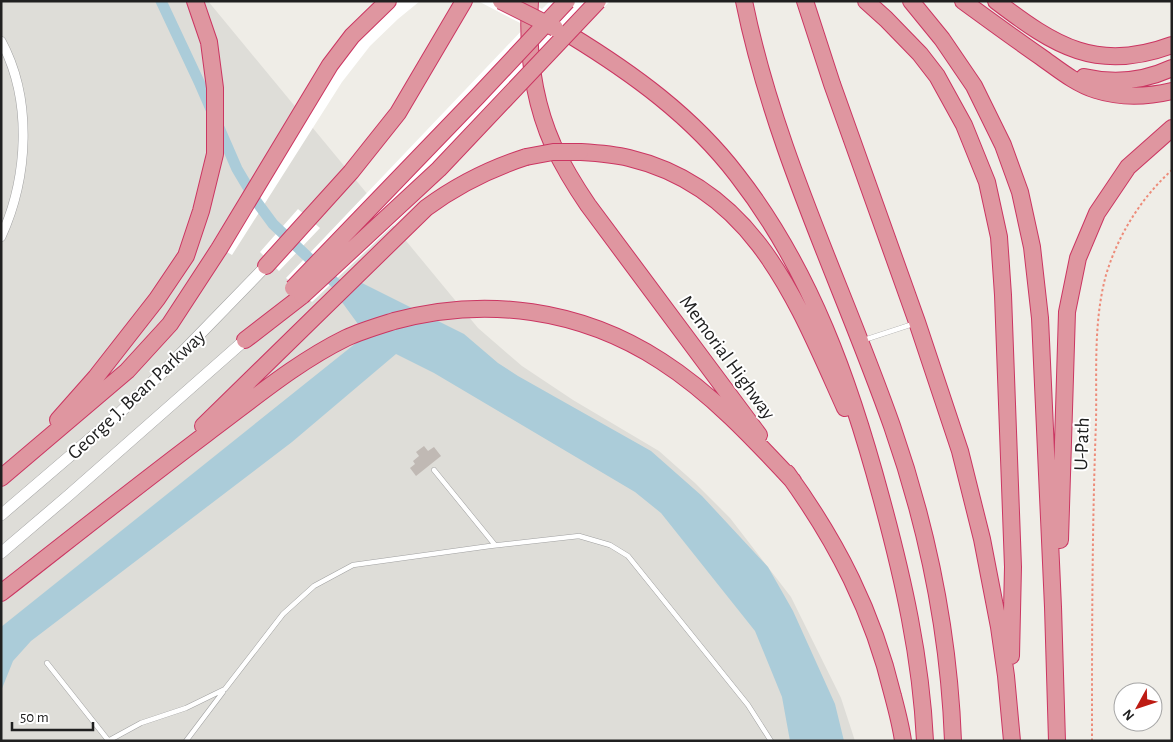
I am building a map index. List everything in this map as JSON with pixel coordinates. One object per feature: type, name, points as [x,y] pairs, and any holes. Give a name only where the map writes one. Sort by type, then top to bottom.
[{"type":"highway","points":[[1,477],[57,422],[96,377],[157,299],[186,256],[201,211],[215,154],[215,88],[209,42],[195,1]]},
{"type":"highway","points":[[1,477],[127,371],[170,324],[219,249],[330,65],[352,36],[388,1]]},
{"type":"highway","points":[[266,266],[308,222],[398,113],[464,1]]},
{"type":"highway","points":[[501,1],[570,35],[616,63],[659,96],[693,126],[736,174],[769,220],[803,278],[829,336],[856,410],[899,562],[922,684],[925,741]]},
{"type":"highway","name":"Memorial Highway","points":[[530,1],[528,28],[532,77],[542,115],[567,173],[588,205],[793,481],[840,555],[864,604],[888,673],[903,741]]},
{"type":"highway","points":[[298,292],[567,1]]},
{"type":"highway","points":[[245,340],[439,169],[598,1]]},
{"type":"highway","points":[[744,1],[760,69],[786,152],[901,453],[924,537],[941,628],[953,741]]},
{"type":"highway","points":[[805,1],[832,84],[952,424],[975,506],[999,627],[1012,733]]},
{"type":"highway","points":[[866,1],[920,54],[952,100],[988,182],[999,237],[1004,295],[1012,512],[1012,733]]},
{"type":"highway","points":[[910,1],[942,39],[974,86],[1004,145],[1020,192],[1032,247],[1040,318],[1057,741]]},
{"type":"highway","points":[[963,1],[1084,86],[1110,94],[1144,96],[1172,91]]},
{"type":"highway","points":[[996,1],[1038,32],[1075,51],[1090,55],[1106,57],[1134,56],[1154,52],[1172,45]]},
{"type":"highway","points":[[1051,64],[1080,76],[1116,81],[1145,78],[1172,68]]},
{"type":"highway","points":[[1053,606],[1059,573],[1067,312],[1078,258],[1097,214],[1128,167],[1172,128]]},
{"type":"highway","points":[[147,479],[312,321],[426,208],[445,194],[498,166],[526,157],[552,152],[580,152],[628,158],[664,169],[711,195],[749,230],[776,268],[807,327],[866,453],[878,484]]},
{"type":"highway","points":[[1,593],[147,479],[301,364],[347,338],[386,323],[427,313],[481,308],[519,310],[559,317],[589,325],[620,338],[660,360],[688,380],[715,403],[793,481]]},
{"type":"street","points":[[1,41],[10,59],[17,86],[23,139],[17,190],[1,238]]},
{"type":"street","name":"George J. Bean Parkway","points":[[1,515],[90,439],[166,369],[266,266]]},
{"type":"street","name":"George J. Bean Parkway","points":[[1,553],[245,340]]},
{"type":"lane","points":[[860,342],[917,322]]},
{"type":"lane","points":[[434,470],[495,545]]},
{"type":"lane","points":[[186,741],[283,614],[314,586],[352,565],[495,545],[579,536],[610,545],[628,556],[748,705],[771,741]]},
{"type":"lane","points":[[47,663],[108,740],[140,723],[186,708],[225,689]]},
{"type":"path","name":"U-Path","points":[[1092,741],[1093,501],[1099,314],[1106,276],[1122,235],[1148,194],[1172,170]]},
{"type":"shaded area","points":[[1,1],[208,1],[478,328],[522,366],[573,400],[659,451],[730,518],[791,597],[841,698],[855,741],[1,741]]},
{"type":"water","points":[[360,282],[464,334],[498,363],[518,376],[651,451],[702,496],[768,567],[793,611],[835,704],[844,741],[790,741],[782,697],[755,631],[661,513],[635,492],[434,373],[396,354],[292,442],[31,641],[13,661],[1,691],[1,627],[366,335],[336,294]]},
{"type":"pier","points":[[383,1],[420,1],[370,46],[342,82],[232,255],[212,243],[319,74]]},
{"type":"pier","points":[[478,1],[526,1],[542,9],[550,1],[610,1],[404,215],[312,302],[286,278],[526,26]]},
{"type":"pier","points":[[298,209],[320,228],[279,271],[260,252]]},
{"type":"building","points":[[424,446],[428,451],[434,447],[441,456],[416,476],[410,468],[415,464],[413,461],[419,456],[416,452]]},
{"type":"waterway","points":[[161,1],[237,169],[256,201],[273,224],[348,295]]}]
